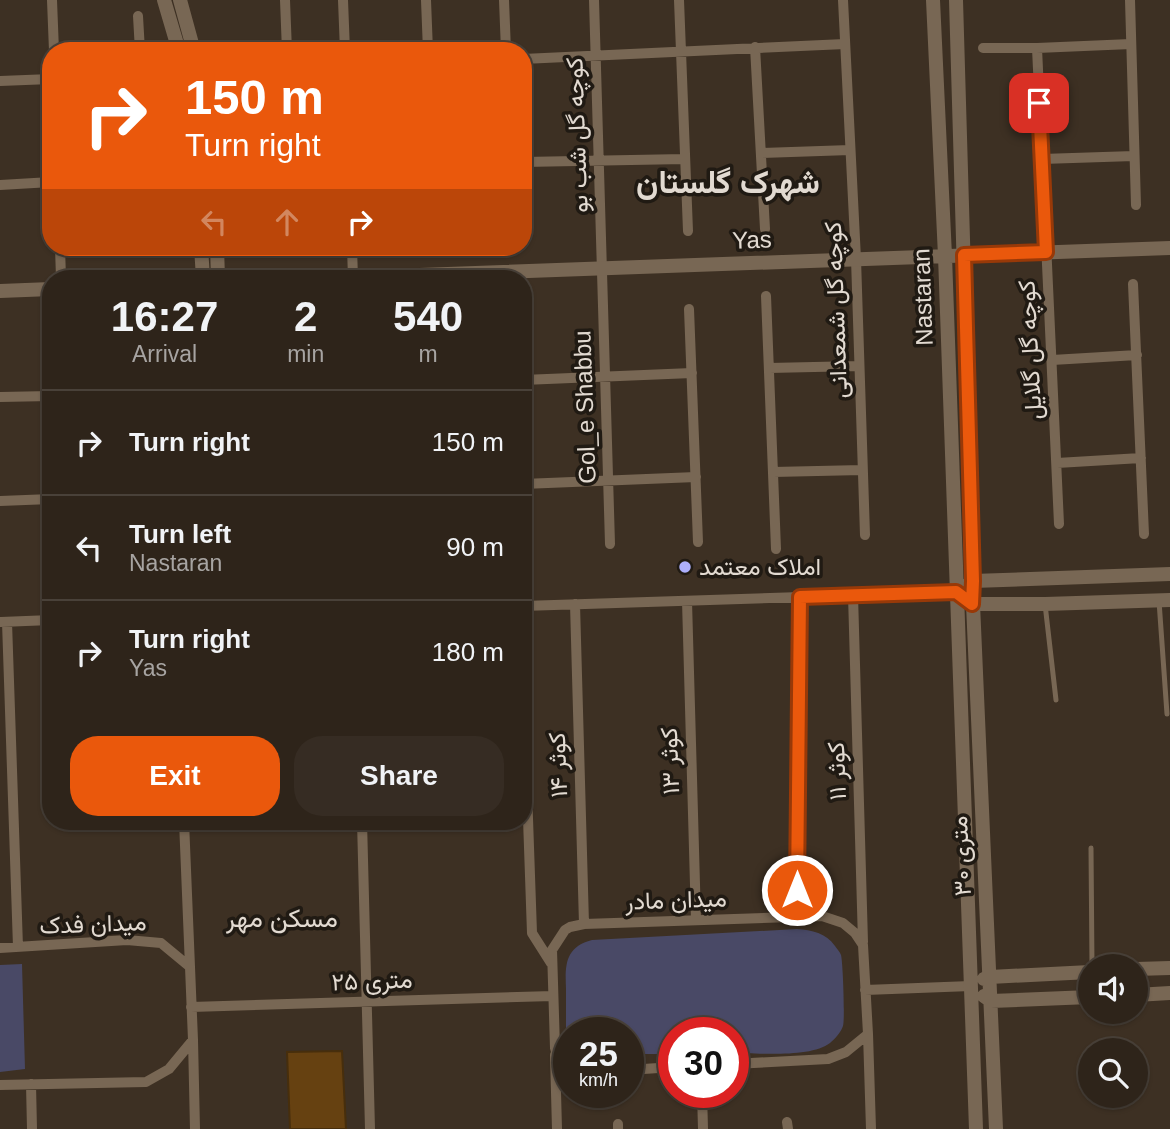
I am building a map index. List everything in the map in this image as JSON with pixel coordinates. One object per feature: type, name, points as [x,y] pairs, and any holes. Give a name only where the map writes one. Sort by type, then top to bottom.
[{"type":"street","points":[[52,0],[54,42]]},
{"type":"street","points":[[164,0],[176,42]]},
{"type":"street","points":[[180,0],[192,42]]},
{"type":"street","points":[[285,0],[287,42]]},
{"type":"street","points":[[344,0],[345,42]]},
{"type":"street","points":[[426,0],[428,42]]},
{"type":"street","points":[[504,0],[506,42]]},
{"type":"street","name":"کوچه گل شب بو","points":[[594,0],[601,269]]},
{"type":"street","points":[[679,0],[688,231]]},
{"type":"street","name":"کوچه گل شمعدانی","points":[[843,0],[856,259],[865,535]]},
{"type":"street","name":"Nastaran","points":[[933,0],[956,592]]},
{"type":"street","name":"Nastaran","points":[[956,0],[973,581]]},
{"type":"street","points":[[1130,0],[1136,205]]},
{"type":"street","points":[[138,16],[139,42]]},
{"type":"street","points":[[532,59],[845,44]]},
{"type":"street","points":[[983,48],[1131,44]]},
{"type":"street","points":[[755,47],[765,229]]},
{"type":"street","name":"کوچه گل گلایل","points":[[1037,48],[1059,524]]},
{"type":"street","points":[[0,81],[42,79]]},
{"type":"street","points":[[761,153],[850,150]]},
{"type":"street","points":[[1042,159],[1134,156]]},
{"type":"street","points":[[532,162],[685,159]]},
{"type":"street","points":[[0,185],[42,183]]},
{"type":"street","name":"Yas","points":[[532,272],[1170,248]]},
{"type":"street","name":"Gol_e Shabbu","points":[[601,269],[610,544]]},
{"type":"street","points":[[1133,284],[1144,534]]},
{"type":"street","points":[[0,290],[42,289]]},
{"type":"street","points":[[766,296],[776,549]]},
{"type":"street","points":[[689,309],[698,542]]},
{"type":"street","points":[[1052,360],[1137,355]]},
{"type":"street","points":[[769,368],[859,366]]},
{"type":"street","points":[[532,380],[692,373]]},
{"type":"street","points":[[0,397],[42,396]]},
{"type":"street","points":[[1057,463],[1141,458]]},
{"type":"street","points":[[773,472],[863,470]]},
{"type":"street","points":[[532,484],[696,477]]},
{"type":"street","points":[[0,501],[42,499]]},
{"type":"street","points":[[532,606],[956,592],[973,581],[1170,574]]},
{"type":"street","name":"۳۰ متری","points":[[973,581],[996,1129]]},
{"type":"street","points":[[956,592],[972,604],[1164,600]]},
{"type":"street","name":"۳۰ متری","points":[[956,592],[976,1129]]},
{"type":"street","name":"کوثر ۱۱","points":[[853,595],[863,945]]},
{"type":"street","points":[[797,917],[800,597]]},
{"type":"street","name":"کوثر ۱۳","points":[[687,600],[696,920]]},
{"type":"street","name":"کوثر ۱۴","points":[[575,604],[584,924]]},
{"type":"street","points":[[18,947],[4,622],[42,621]]},
{"type":"street","points":[[184,830],[195,1129]]},
{"type":"street","points":[[362,830],[370,1129]]},
{"type":"street","points":[[528,830],[532,933],[552,966]]},
{"type":"street","name":"میدان مادر","points":[[584,924],[822,916],[836,919],[849,927],[863,945]]},
{"type":"street","points":[[554,1017],[552,950],[561,934],[570,926],[584,924]]},
{"type":"street","name":"میدان فدک","points":[[0,948],[127,940],[162,943],[190,967]]},
{"type":"street","points":[[863,945],[871,1129]]},
{"type":"street","points":[[1148,969],[1170,968]]},
{"type":"street","points":[[866,990],[971,986],[990,976],[1078,972]]},
{"type":"street","points":[[971,986],[991,1001],[1078,997]]},
{"type":"street","points":[[1148,994],[1170,993]]},
{"type":"street","name":"۲۵ متری","points":[[191,1007],[553,996]]},
{"type":"street","points":[[749,1063],[828,1059],[846,1052],[868,1034]]},
{"type":"street","points":[[0,1085],[146,1082],[169,1069],[193,1040]]},
{"type":"street","points":[[31,1084],[32,1129]]},
{"type":"street","points":[[556,1108],[557,1129]]},
{"type":"street","points":[[702,1108],[703,1129]]},
{"type":"lane","points":[[1164,600],[1167,714]]},
{"type":"lane","points":[[1045,604],[1056,700]]},
{"type":"lane","points":[[1091,848],[1092,954]]},
{"type":"shaded area","points":[[797,929],[813,931],[823,935],[841,955],[843,1026],[834,1040],[821,1048],[798,1053],[749,1053],[749,1017],[658,1017],[658,1054],[644,1054],[644,1017],[566,1017],[568,958],[576,947],[592,940]]},
{"type":"shaded area","points":[[22,964],[25,1069],[0,1072],[0,965]]},
{"type":"building","points":[[342,1051],[346,1129],[290,1129],[287,1052]]},
{"type":"place","name":"املاک معتمد","points":[[685,567]]},
{"type":"district","name":"شهرک گلستان","points":[[728,182]]},
{"type":"district","name":"مسکن مهر","points":[[282,918]]},
{"type":"route","points":[[797,890],[800,597],[956,592],[972,604],[964,255],[1046,252],[1039,103]]}]
